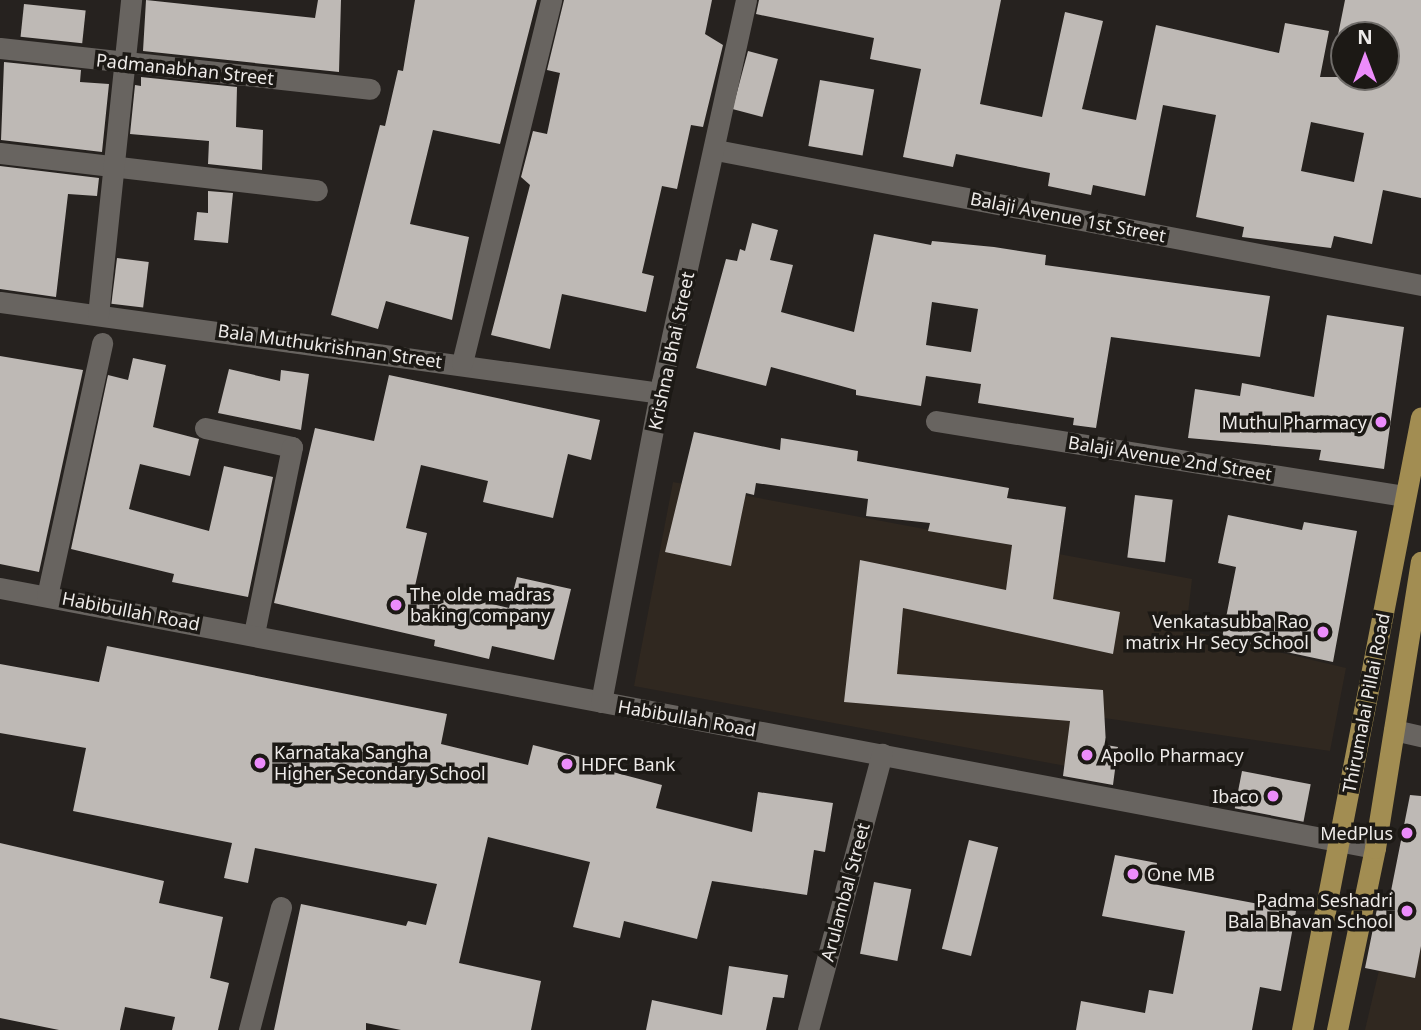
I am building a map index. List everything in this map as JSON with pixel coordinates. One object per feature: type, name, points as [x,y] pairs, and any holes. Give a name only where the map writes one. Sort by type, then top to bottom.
[{"type":"main road","name":"Thirumalai Pillai Road","points":[[1302,1030],[1421,416]]},
{"type":"main road","points":[[1337,1030],[1375,848],[1421,562]]},
{"type":"street","points":[[97,315],[122,62],[131,0]]},
{"type":"street","points":[[462,363],[551,0]]},
{"type":"street","name":"Krishna Bhai Street","points":[[601,702],[660,393],[716,150],[746,0]]},
{"type":"street","name":"Padmanabhan Street","points":[[0,48],[370,89]]},
{"type":"street","name":"Balaji Avenue 1st Street","points":[[716,150],[1421,285]]},
{"type":"street","points":[[0,153],[317,190]]},
{"type":"street","name":"Bala Muthukrishnan Street","points":[[0,302],[462,363],[660,393]]},
{"type":"street","points":[[47,596],[102,344]]},
{"type":"street","name":"Balaji Avenue 2nd Street","points":[[936,421],[1405,496]]},
{"type":"street","points":[[205,428],[292,447],[254,634]]},
{"type":"street","name":"Habibullah Road","points":[[0,588],[1375,848]]},
{"type":"street","points":[[1394,730],[1421,736]]},
{"type":"street","name":"Arulambal Street","points":[[808,1030],[882,754]]},
{"type":"street","points":[[249,1030],[281,907]]},
{"type":"shaded area","points":[[673,482],[1192,579],[1186,630],[1346,668],[1330,751],[1077,714],[1066,766],[634,686]]},
{"type":"shaded area","name":"Padma Seshadri Bala Bhavan School","points":[[1421,791],[1421,1030],[1365,1030]]},
{"type":"building","points":[[146,0],[315,18],[318,0],[341,0],[339,72],[143,51]]},
{"type":"building","points":[[415,0],[537,0],[500,144],[433,130],[410,224],[469,237],[452,320],[386,301],[378,329],[331,315],[380,125],[385,126],[398,70],[403,71]]},
{"type":"building","points":[[564,0],[712,0],[705,34],[723,45],[703,127],[691,125],[677,189],[662,186],[642,273],[654,276],[646,312],[562,294],[550,349],[491,335],[530,185],[521,177],[533,131],[547,134],[560,73],[547,70]]},
{"type":"building","points":[[759,0],[1001,0],[980,104],[1042,117],[1065,12],[1103,21],[1082,109],[1136,120],[1156,25],[1279,53],[1285,23],[1329,31],[1320,77],[1330,77],[1330,91],[1400,91],[1400,21],[1341,21],[1345,0],[1421,0],[1421,198],[1383,190],[1372,244],[1334,236],[1331,248],[1242,237],[1244,227],[1196,217],[1216,115],[1163,105],[1145,196],[1093,185],[1091,195],[1048,186],[1050,173],[956,154],[953,167],[903,157],[921,69],[870,59],[874,38],[756,14]],"holes":[[[1311,122],[1364,133],[1354,182],[1301,171]]]},
{"type":"building","points":[[24,4],[86,10],[82,43],[21,37]]},
{"type":"building","points":[[748,51],[778,59],[762,117],[732,109]]},
{"type":"building","points":[[4,62],[81,70],[80,82],[109,84],[102,152],[1,140]]},
{"type":"building","points":[[141,77],[237,87],[236,127],[263,130],[262,170],[208,164],[209,141],[130,134],[135,85],[141,86]]},
{"type":"building","points":[[820,80],[874,90],[863,156],[808,146]]},
{"type":"building","points":[[0,166],[99,178],[97,196],[68,194],[56,297],[0,289]]},
{"type":"building","points":[[208,191],[233,193],[228,243],[194,240],[197,212],[208,213]]},
{"type":"building","points":[[752,223],[778,230],[770,260],[793,265],[781,312],[854,332],[874,234],[931,245],[932,241],[1046,255],[1045,265],[1270,296],[1260,357],[1111,337],[1096,428],[1073,425],[1074,418],[978,403],[981,384],[926,376],[921,406],[856,395],[856,390],[771,367],[766,386],[696,368],[726,259],[737,261],[740,249],[745,251]],"holes":[[[932,302],[978,309],[971,352],[926,345]]]},
{"type":"building","points":[[117,258],[149,262],[143,308],[111,304]]},
{"type":"building","points":[[1327,315],[1404,327],[1384,469],[1319,460],[1321,450],[1188,438],[1195,389],[1240,396],[1242,383],[1314,397]]},
{"type":"building","points":[[0,356],[83,370],[39,572],[0,564]]},
{"type":"building","points":[[133,358],[166,365],[153,427],[199,439],[190,476],[140,464],[129,509],[209,531],[224,466],[273,477],[248,597],[172,582],[174,574],[71,549],[108,375],[128,380]]},
{"type":"building","points":[[229,369],[280,381],[281,370],[309,374],[301,430],[218,413]]},
{"type":"building","points":[[389,375],[600,420],[591,460],[568,454],[553,518],[483,502],[488,481],[421,465],[406,528],[427,533],[415,586],[509,608],[517,577],[571,589],[554,660],[492,646],[489,659],[434,646],[435,640],[274,603],[315,428],[374,441]]},
{"type":"building","points":[[694,432],[780,450],[781,438],[858,451],[857,461],[1009,488],[1007,498],[1066,507],[1053,599],[1120,612],[1113,654],[903,608],[897,674],[1103,690],[1106,745],[1118,747],[1113,785],[1063,776],[1070,721],[844,702],[860,560],[1006,590],[1012,545],[928,531],[930,523],[866,516],[868,499],[756,483],[754,495],[746,493],[731,566],[665,552]]},
{"type":"building","points":[[1135,495],[1173,500],[1165,562],[1127,558]]},
{"type":"building","points":[[1228,515],[1302,530],[1304,522],[1357,531],[1333,662],[1222,638],[1236,567],[1218,563]]},
{"type":"building","points":[[107,646],[447,714],[441,744],[528,765],[533,745],[596,761],[594,767],[662,785],[656,808],[752,832],[758,792],[833,803],[825,852],[814,850],[807,895],[712,881],[697,939],[624,921],[620,938],[573,927],[590,862],[488,837],[459,963],[541,981],[531,1030],[401,1030],[366,1023],[366,1030],[274,1030],[301,904],[406,926],[408,921],[426,925],[437,884],[255,848],[248,883],[224,878],[232,843],[73,811],[86,748],[0,733],[0,664],[99,682]]},
{"type":"building","name":"Ibaco","points":[[1242,771],[1311,784],[1303,822],[1235,808]]},
{"type":"building","points":[[1410,795],[1421,796],[1421,946],[1415,978],[1365,968],[1379,899],[1389,901]]},
{"type":"building","points":[[969,840],[998,847],[971,956],[942,949]]},
{"type":"building","points":[[0,843],[164,881],[159,903],[223,917],[210,978],[229,983],[218,1030],[172,1030],[175,1017],[125,1007],[120,1030],[59,1030],[0,1018]]},
{"type":"building","points":[[1115,855],[1157,863],[1153,884],[1296,911],[1281,991],[1260,987],[1252,1030],[1076,1030],[1081,1001],[1145,1013],[1149,990],[1173,994],[1185,931],[1102,916]]},
{"type":"building","points":[[874,882],[911,889],[897,961],[860,954]]},
{"type":"building","points":[[729,966],[788,975],[784,998],[773,997],[766,1030],[646,1030],[652,1000],[722,1015]]},
{"type":"place","name":"Muthu Pharmacy","points":[[1381,422]]},
{"type":"place","name":"The olde madras baking company","points":[[396,605]]},
{"type":"place","name":"Venkatasubba Rao matrix Hr Secy School","points":[[1323,632]]},
{"type":"place","name":"Apollo Pharmacy","points":[[1087,755]]},
{"type":"place","name":"Karnataka Sangha Higher Secondary School","points":[[260,763]]},
{"type":"place","name":"HDFC Bank","points":[[567,764]]},
{"type":"place","name":"Ibaco","points":[[1273,796]]},
{"type":"place","name":"MedPlus","points":[[1407,833]]},
{"type":"place","name":"One MB","points":[[1133,874]]},
{"type":"place","name":"Padma Seshadri Bala Bhavan School","points":[[1407,911]]}]
